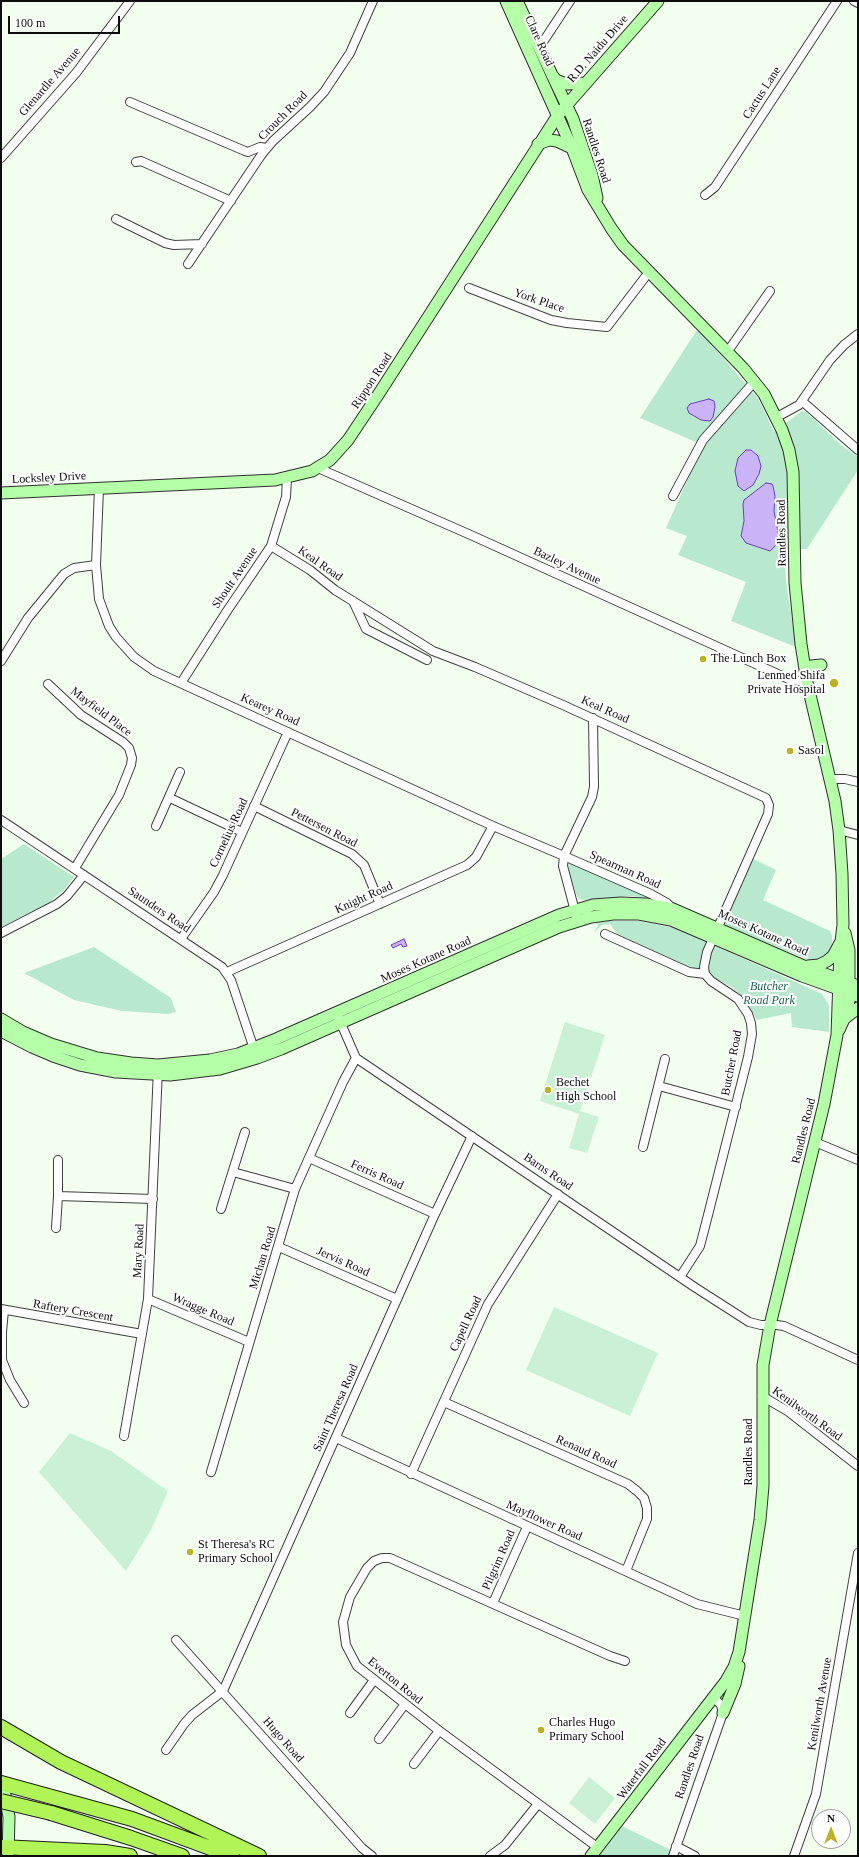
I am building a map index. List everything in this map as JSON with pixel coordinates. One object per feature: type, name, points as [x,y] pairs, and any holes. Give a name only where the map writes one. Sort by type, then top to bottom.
[{"type":"highway","points":[[1,1727],[61,1762],[259,1856]]},
{"type":"highway","points":[[1,1782],[54,1796],[132,1820],[232,1856]]},
{"type":"highway","points":[[1,1801],[51,1813],[182,1856]]},
{"type":"highway","points":[[6,1850],[106,1852],[130,1856]]},
{"type":"street","name":"Glenardle Avenue","points":[[1,158],[76,73],[130,1]]},
{"type":"street","name":"Crouch Road","points":[[188,264],[267,148],[324,92],[350,53],[373,1]]},
{"type":"street","name":"Clare Road","points":[[506,1],[558,115]]},
{"type":"street","name":"Clare Road","points":[[517,1],[566,106]]},
{"type":"street","points":[[539,48],[570,1]]},
{"type":"street","name":"R.D. Naidu Drive","points":[[558,115],[658,1]]},
{"type":"street","name":"Cactus Lane","points":[[705,195],[715,187],[837,1]]},
{"type":"street","points":[[854,1],[858,3]]},
{"type":"street","points":[[549,72],[556,80],[561,82],[571,84],[586,83]]},
{"type":"street","points":[[130,102],[245,151],[248,152],[260,148],[267,148]]},
{"type":"street","name":"Randles Road","points":[[566,106],[573,119],[592,175],[598,206]]},
{"type":"street","name":"Rippon Road","points":[[99,488],[251,482],[287,478],[318,468],[330,460],[348,440],[558,115]]},
{"type":"street","name":"Randles Road","points":[[558,115],[588,190],[618,239],[728,351],[754,381],[764,394],[777,417],[789,450],[793,472],[797,614],[806,677],[830,779],[839,830],[843,925],[849,1001],[844,1019],[837,1035]]},
{"type":"street","points":[[538,144],[549,140],[557,141],[572,148]]},
{"type":"street","points":[[136,162],[142,161],[231,201]]},
{"type":"street","points":[[116,219],[165,243],[174,245],[202,244]]},
{"type":"street","name":"York Place","points":[[469,288],[551,320],[607,327],[649,272]]},
{"type":"street","points":[[728,351],[770,291]]},
{"type":"street","points":[[777,417],[796,408],[802,402],[830,360],[844,345],[858,334]]},
{"type":"street","points":[[673,496],[703,440],[754,381]]},
{"type":"street","points":[[802,402],[858,450]]},
{"type":"street","name":"Bazley Avenue","points":[[318,468],[473,536],[791,680],[806,677]]},
{"type":"street","name":"Shoult Avenue","points":[[180,683],[271,546],[286,497],[287,478]]},
{"type":"street","name":"Locksley Drive","points":[[1,493],[99,488]]},
{"type":"street","name":"Kearey Road","points":[[99,488],[96,566],[101,607],[116,638],[134,657],[154,671],[493,826],[564,856]]},
{"type":"street","name":"Keal Road","points":[[271,546],[310,570],[334,590],[433,651],[475,667],[593,718],[766,798],[769,805],[768,814],[715,932],[705,958],[705,974]]},
{"type":"street","points":[[1,661],[28,618],[64,574],[74,568],[96,566]]},
{"type":"street","points":[[353,601],[366,629],[427,660]]},
{"type":"street","points":[[806,677],[811,666],[821,665]]},
{"type":"street","name":"Mayfield Place","points":[[48,684],[81,715],[123,742],[129,748],[132,758],[131,765],[119,795],[75,868]]},
{"type":"street","points":[[576,915],[563,866],[564,856],[592,797],[594,787],[593,718]]},
{"type":"street","name":"Cornelius Road","points":[[181,939],[214,892],[288,732]]},
{"type":"street","points":[[156,826],[170,798],[180,772]]},
{"type":"street","points":[[830,779],[845,779],[858,782]]},
{"type":"street","points":[[170,798],[242,832]]},
{"type":"street","name":"Pettersen Road","points":[[254,806],[352,854],[364,865],[380,904]]},
{"type":"street","name":"Saunders Road","points":[[1,820],[216,962],[227,972],[235,990],[256,1053]]},
{"type":"street","name":"Knight Road","points":[[227,972],[467,865],[476,857],[493,826]]},
{"type":"street","points":[[839,830],[858,835]]},
{"type":"street","name":"Spearman Road","points":[[564,856],[651,894],[667,902],[673,910]]},
{"type":"street","points":[[1,933],[57,904],[84,875]]},
{"type":"street","name":"Moses Kotane Road","points":[[1,1031],[32,1047],[80,1065],[116,1072],[158,1070],[201,1072],[256,1053],[576,915],[593,905],[621,903],[646,904],[673,910],[764,960],[848,988]]},
{"type":"street","name":"Moses Kotane Road","points":[[576,915],[639,914],[672,920],[715,932],[806,967],[848,988]]},
{"type":"street","points":[[605,934],[688,972],[705,974]]},
{"type":"street","points":[[806,967],[819,965],[827,961],[844,940],[858,958]]},
{"type":"street","name":"Butcher Road","points":[[680,1277],[700,1246],[736,1107],[752,1034],[748,1014],[738,999],[711,981],[705,974]]},
{"type":"street","name":"Randles Road","points":[[713,1696],[731,1674],[739,1652],[760,1520],[763,1486],[763,1365],[770,1325],[828,1086],[837,1035],[848,988]]},
{"type":"street","points":[[844,1019],[858,1008]]},
{"type":"street","points":[[338,1018],[356,1058]]},
{"type":"street","name":"Moses Kotane Road","points":[[1,1019],[37,1038],[78,1054],[158,1070]]},
{"type":"street","name":"Barns Road","points":[[356,1058],[749,1322],[761,1325],[784,1326],[858,1360]]},
{"type":"street","name":"Michan Road","points":[[211,1472],[295,1189],[356,1058]]},
{"type":"street","points":[[643,1147],[665,1059]]},
{"type":"street","name":"Mary Road","points":[[124,1436],[148,1299],[154,1199],[158,1070]]},
{"type":"street","points":[[659,1086],[736,1107]]},
{"type":"street","points":[[221,1209],[245,1132]]},
{"type":"street","name":"Saint Theresa Road","points":[[223,1691],[435,1214],[472,1136]]},
{"type":"street","points":[[815,1142],[858,1160]]},
{"type":"street","name":"Ferris Road","points":[[309,1158],[435,1214]]},
{"type":"street","points":[[56,1228],[58,1160]]},
{"type":"street","points":[[232,1172],[295,1189]]},
{"type":"street","name":"Capell Road","points":[[411,1474],[488,1304],[558,1194]]},
{"type":"street","points":[[58,1196],[154,1199]]},
{"type":"street","name":"Jervis Road","points":[[279,1247],[397,1299]]},
{"type":"street","name":"Wragge Road","points":[[148,1299],[249,1342]]},
{"type":"street","points":[[3,1310],[2,1360],[10,1380],[24,1403]]},
{"type":"street","name":"Raftery Crescent","points":[[3,1310],[142,1334]]},
{"type":"street","name":"Kenilworth Road","points":[[762,1396],[789,1412],[858,1466]]},
{"type":"street","name":"Renaud Road","points":[[444,1402],[628,1484],[637,1491],[644,1498],[647,1508],[647,1519],[626,1571]]},
{"type":"street","name":"Mayflower Road","points":[[336,1438],[411,1474],[697,1604],[745,1616]]},
{"type":"street","name":"Pilgrim Road","points":[[493,1603],[527,1527]]},
{"type":"street","name":"Kenilworth Avenue","points":[[794,1856],[816,1794],[858,1553]]},
{"type":"street","name":"Everton Road","points":[[594,1852],[538,1804],[439,1731],[357,1666],[350,1656],[346,1646],[343,1622],[350,1597],[356,1584],[367,1568],[374,1561],[382,1558],[390,1558],[401,1561],[610,1656],[625,1661]]},
{"type":"street","name":"Hugo Road","points":[[176,1640],[362,1848],[372,1856]]},
{"type":"street","points":[[723,1713],[736,1680],[739,1652]]},
{"type":"street","points":[[350,1713],[374,1680]]},
{"type":"street","points":[[166,1750],[192,1715],[223,1691]]},
{"type":"street","points":[[713,1696],[721,1705],[723,1713]]},
{"type":"street","name":"Waterfall Road","points":[[594,1852],[713,1696]]},
{"type":"street","points":[[378,1740],[405,1704]]},
{"type":"street","name":"Randles Road","points":[[673,1856],[723,1713]]},
{"type":"street","points":[[414,1764],[439,1731]]},
{"type":"street","points":[[1,1786],[5,1795],[9,1817],[6,1850]]},
{"type":"street","points":[[490,1856],[505,1845],[538,1804]]},
{"type":"street","points":[[676,1846],[695,1856]]},
{"type":"green space","points":[[697,330],[757,397],[774,432],[802,411],[806,412],[841,445],[858,457],[858,470],[807,549],[784,549],[786,580],[796,647],[731,621],[746,582],[678,555],[687,536],[666,528],[703,445],[640,418]]},
{"type":"green space","points":[[24,844],[74,877],[64,890],[48,903],[1,927],[1,859]]},
{"type":"green space","points":[[752,858],[776,870],[763,900],[830,931],[832,936],[832,945],[829,952],[824,957],[817,960],[809,960],[727,926],[724,920]]},
{"type":"green space","points":[[571,863],[658,900],[631,896],[582,900],[578,898],[576,894],[570,876],[568,868],[569,864]]},
{"type":"green space","name":"Butcher Road Park","points":[[607,921],[639,921],[675,928],[822,994],[829,1005],[829,1032],[792,1027],[791,1013],[757,1020],[744,997],[730,986],[698,969],[693,970],[619,937],[610,924],[602,925],[594,933],[598,925],[595,923]]},
{"type":"green space","points":[[94,947],[171,998],[176,1012],[168,1014],[122,1011],[74,1000],[24,973]]},
{"type":"green space","points":[[565,1022],[605,1035],[580,1111],[599,1117],[587,1153],[569,1148],[579,1114],[540,1101]]},
{"type":"green space","points":[[554,1307],[658,1353],[630,1416],[526,1370]]},
{"type":"green space","points":[[70,1433],[111,1451],[168,1491],[152,1528],[126,1571],[39,1472]]},
{"type":"green space","points":[[589,1777],[615,1798],[595,1824],[569,1803]]},
{"type":"green space","points":[[622,1826],[671,1850],[669,1856],[598,1856]]},
{"type":"shaded area","points":[[709,399],[714,401],[715,407],[713,417],[710,421],[701,420],[689,413],[687,408],[690,404]]},
{"type":"shaded area","points":[[746,450],[751,450],[758,456],[761,466],[759,474],[753,485],[744,491],[738,486],[735,471],[738,458]]},
{"type":"shaded area","points":[[766,483],[772,484],[773,486],[775,496],[774,511],[779,537],[776,545],[770,551],[746,543],[741,536],[744,521],[744,500]]},
{"type":"shaded area","points":[[404,939],[407,946],[403,947],[401,944],[393,948],[391,945]]},
{"type":"place","name":"The Lunch Box","points":[[703,659]]},
{"type":"place","name":"Lenmed Shifa Private Hospital","points":[[834,683]]},
{"type":"place","name":"Sasol","points":[[790,751]]},
{"type":"place","name":"Bechet High School","points":[[548,1090]]},
{"type":"place","name":"St Theresa's RC Primary School","points":[[190,1552]]},
{"type":"place","name":"Charles Hugo Primary School","points":[[541,1730]]}]
